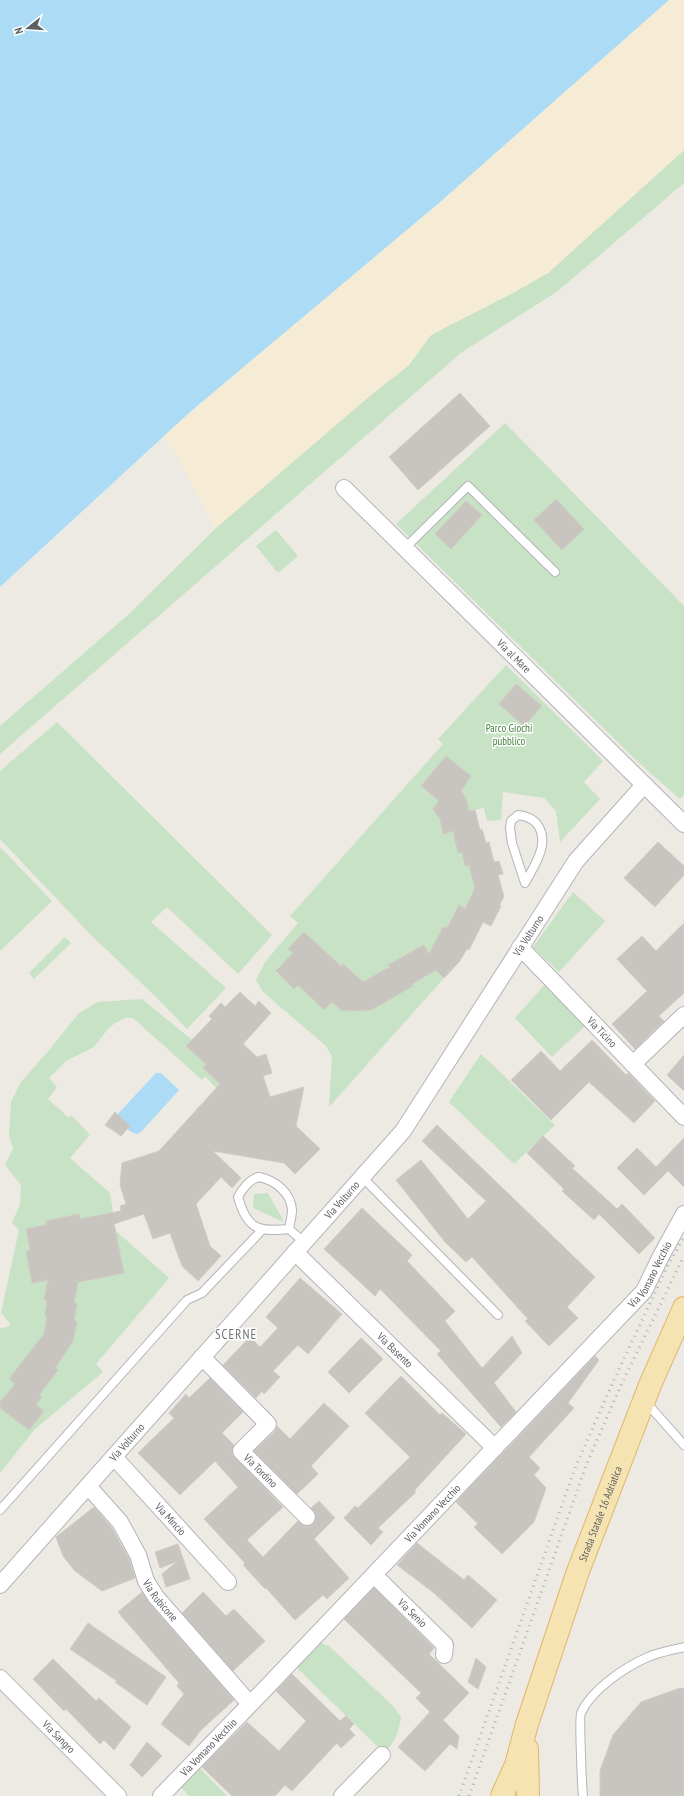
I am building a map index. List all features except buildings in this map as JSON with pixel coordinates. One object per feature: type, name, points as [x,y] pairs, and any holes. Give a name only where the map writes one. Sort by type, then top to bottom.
[{"type":"main road","name":"Strada Statale 16 Adriatica","points":[[502,1796],[516,1765],[527,1724],[577,1574],[642,1404],[684,1308]]},
{"type":"main road","name":"Strada Statale 16 Adriatica","points":[[527,1724],[528,1796]]},
{"type":"street","name":"Via al Mare","points":[[344,488],[684,824]]},
{"type":"street","name":"Via Volturno","points":[[0,1585],[299,1247],[403,1132],[576,861],[644,785]]},
{"type":"street","name":"Via Ticino","points":[[520,947],[684,1117]]},
{"type":"street","points":[[633,1064],[684,1015]]},
{"type":"street","name":"Via Vomano Vecchio","points":[[161,1796],[644,1291],[684,1214]]},
{"type":"street","name":"Via Basento","points":[[299,1247],[495,1448]]},
{"type":"street","name":"Via Tordino","points":[[202,1357],[268,1424],[241,1451],[307,1517]]},
{"type":"street","name":"Via Mincio","points":[[114,1457],[228,1582]]},
{"type":"street","name":"Via Rubicone","points":[[88,1486],[120,1522],[138,1555],[146,1581],[156,1597],[250,1704]]},
{"type":"street","name":"Via Senio","points":[[374,1574],[445,1645],[444,1655]]},
{"type":"street","name":"Via Sangro","points":[[0,1678],[118,1796]]},
{"type":"street","points":[[342,1796],[382,1755]]},
{"type":"lane","points":[[405,548],[468,486],[555,572]]},
{"type":"lane","points":[[518,815],[533,819],[540,828],[542,843],[536,863],[525,883],[510,834],[511,821],[518,815]]},
{"type":"lane","points":[[289,1229],[269,1231],[258,1228],[250,1223],[244,1213],[238,1197],[253,1178],[266,1178],[283,1189],[292,1210],[289,1229],[299,1247]]},
{"type":"lane","points":[[368,1184],[498,1315]]},
{"type":"lane","points":[[0,1510],[187,1300],[202,1293],[263,1230]]},
{"type":"lane","points":[[642,1404],[652,1409],[684,1445]]},
{"type":"lane","points":[[583,1796],[581,1783],[582,1760],[580,1714],[597,1690],[627,1669],[649,1656],[684,1647]]},
{"type":"green space","points":[[684,150],[684,183],[558,291],[462,352],[0,754],[0,726],[129,614],[216,528],[366,399],[409,365],[431,335],[548,273]]},
{"type":"green space","points":[[505,423],[684,606],[684,795],[680,799],[637,761],[396,524]]},
{"type":"green space","points":[[276,530],[298,556],[278,573],[256,546]]},
{"type":"green space","name":"Parco Giochi pubblico","points":[[506,665],[603,761],[584,782],[600,799],[560,842],[556,811],[544,798],[503,792],[501,820],[487,821],[484,808],[469,811],[466,799],[461,791],[471,776],[446,756],[421,787],[439,801],[433,809],[440,819],[443,833],[453,831],[462,852],[465,866],[469,865],[492,876],[474,892],[465,909],[459,905],[447,928],[443,927],[429,954],[424,945],[388,965],[390,967],[365,984],[343,964],[341,966],[304,932],[289,949],[293,953],[276,972],[294,989],[307,975],[317,985],[308,995],[324,1010],[332,1002],[341,1010],[343,1009],[345,1011],[371,1010],[413,986],[412,984],[436,970],[444,978],[329,1107],[332,1056],[325,1045],[263,992],[256,980],[265,962],[298,923],[290,916],[443,744],[438,739]]},
{"type":"green space","points":[[57,722],[272,935],[238,974],[167,907],[151,922],[226,988],[187,1029],[89,933],[0,839],[0,771]]},
{"type":"green space","points":[[0,847],[52,901],[0,951]]},
{"type":"green space","points":[[573,892],[605,921],[559,972],[533,947]]},
{"type":"green space","points":[[65,937],[71,943],[34,979],[29,973]]},
{"type":"green space","points":[[547,982],[586,1025],[552,1057],[515,1018]]},
{"type":"green space","points":[[142,999],[192,1040],[186,1046],[206,1064],[203,1068],[220,1084],[216,1088],[205,1076],[202,1080],[133,1018],[126,1018],[115,1023],[107,1030],[94,1047],[66,1061],[49,1078],[57,1087],[48,1099],[69,1118],[71,1115],[90,1135],[70,1158],[110,1193],[116,1231],[169,1278],[96,1364],[103,1372],[34,1430],[0,1473],[0,1329],[11,1325],[1,1313],[19,1230],[12,1223],[20,1204],[21,1185],[5,1165],[13,1149],[9,1135],[11,1102],[21,1082],[79,1013],[98,1002]]},
{"type":"green space","points":[[481,1054],[555,1125],[514,1164],[449,1102]]},
{"type":"green space","points":[[268,1193],[284,1222],[253,1208],[254,1194]]},
{"type":"green space","points":[[318,1642],[329,1646],[392,1705],[401,1717],[396,1736],[384,1753],[292,1663]]},
{"type":"green space","points":[[196,1764],[227,1796],[189,1796],[177,1783]]},
{"type":"sand","points":[[668,0],[684,0],[684,150],[548,273],[515,292],[431,335],[409,365],[366,399],[216,528],[165,435]]},
{"type":"water","points":[[0,0],[669,0],[439,203],[190,412],[0,587]]},
{"type":"water","points":[[156,1073],[161,1073],[179,1090],[141,1132],[137,1134],[131,1132],[115,1117]]},
{"type":"railway","points":[[459,1796],[575,1468],[668,1265],[684,1237]]},
{"type":"railway","points":[[469,1796],[587,1463],[622,1383],[684,1256]]},
{"type":"district","name":"SCERNE","points":[[236,1334]]}]
